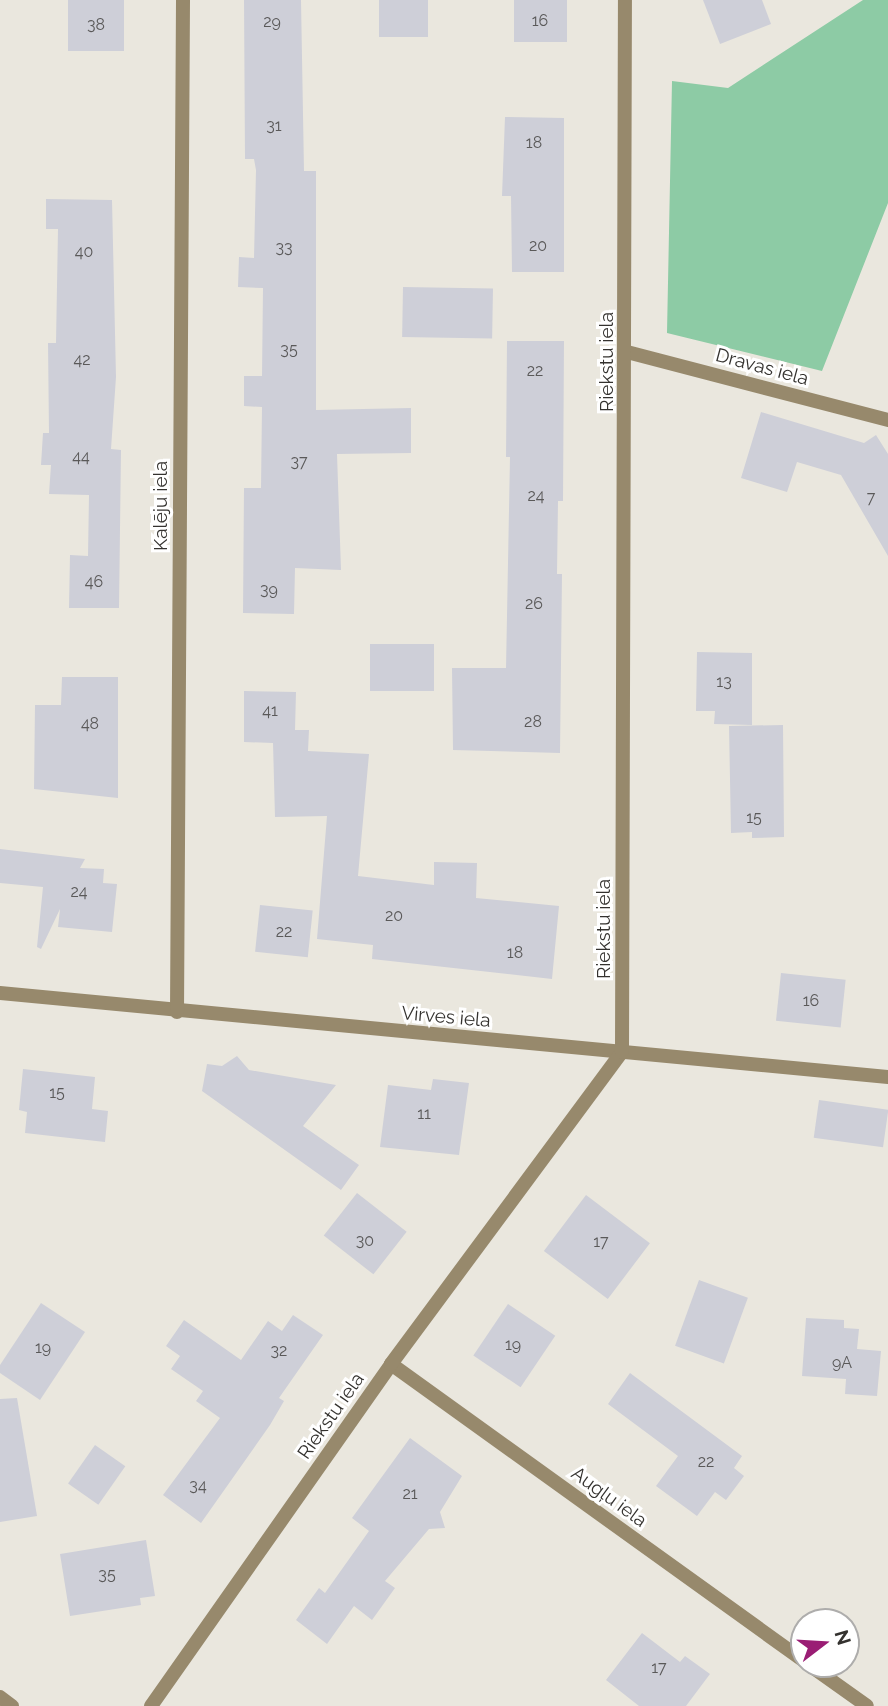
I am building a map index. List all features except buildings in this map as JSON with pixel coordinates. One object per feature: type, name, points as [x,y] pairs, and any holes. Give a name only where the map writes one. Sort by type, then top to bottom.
[{"type":"street","name":"Kalēju iela","points":[[177,1012],[183,0]]},
{"type":"street","name":"Riekstu iela","points":[[151,1706],[391,1364],[622,1052],[627,352],[625,0]]},
{"type":"street","name":"Dravas iela","points":[[627,352],[888,420]]},
{"type":"street","name":"Virves iela","points":[[0,993],[177,1012],[888,1077]]},
{"type":"street","name":"Augļu iela","points":[[391,1364],[790,1651]]},
{"type":"street","name":"Augļu iela","points":[[828,1678],[866,1706]]},
{"type":"street","points":[[0,1697],[12,1706]]},
{"type":"green space","points":[[863,0],[888,0],[888,203],[822,371],[667,333],[672,81],[728,88]]}]
